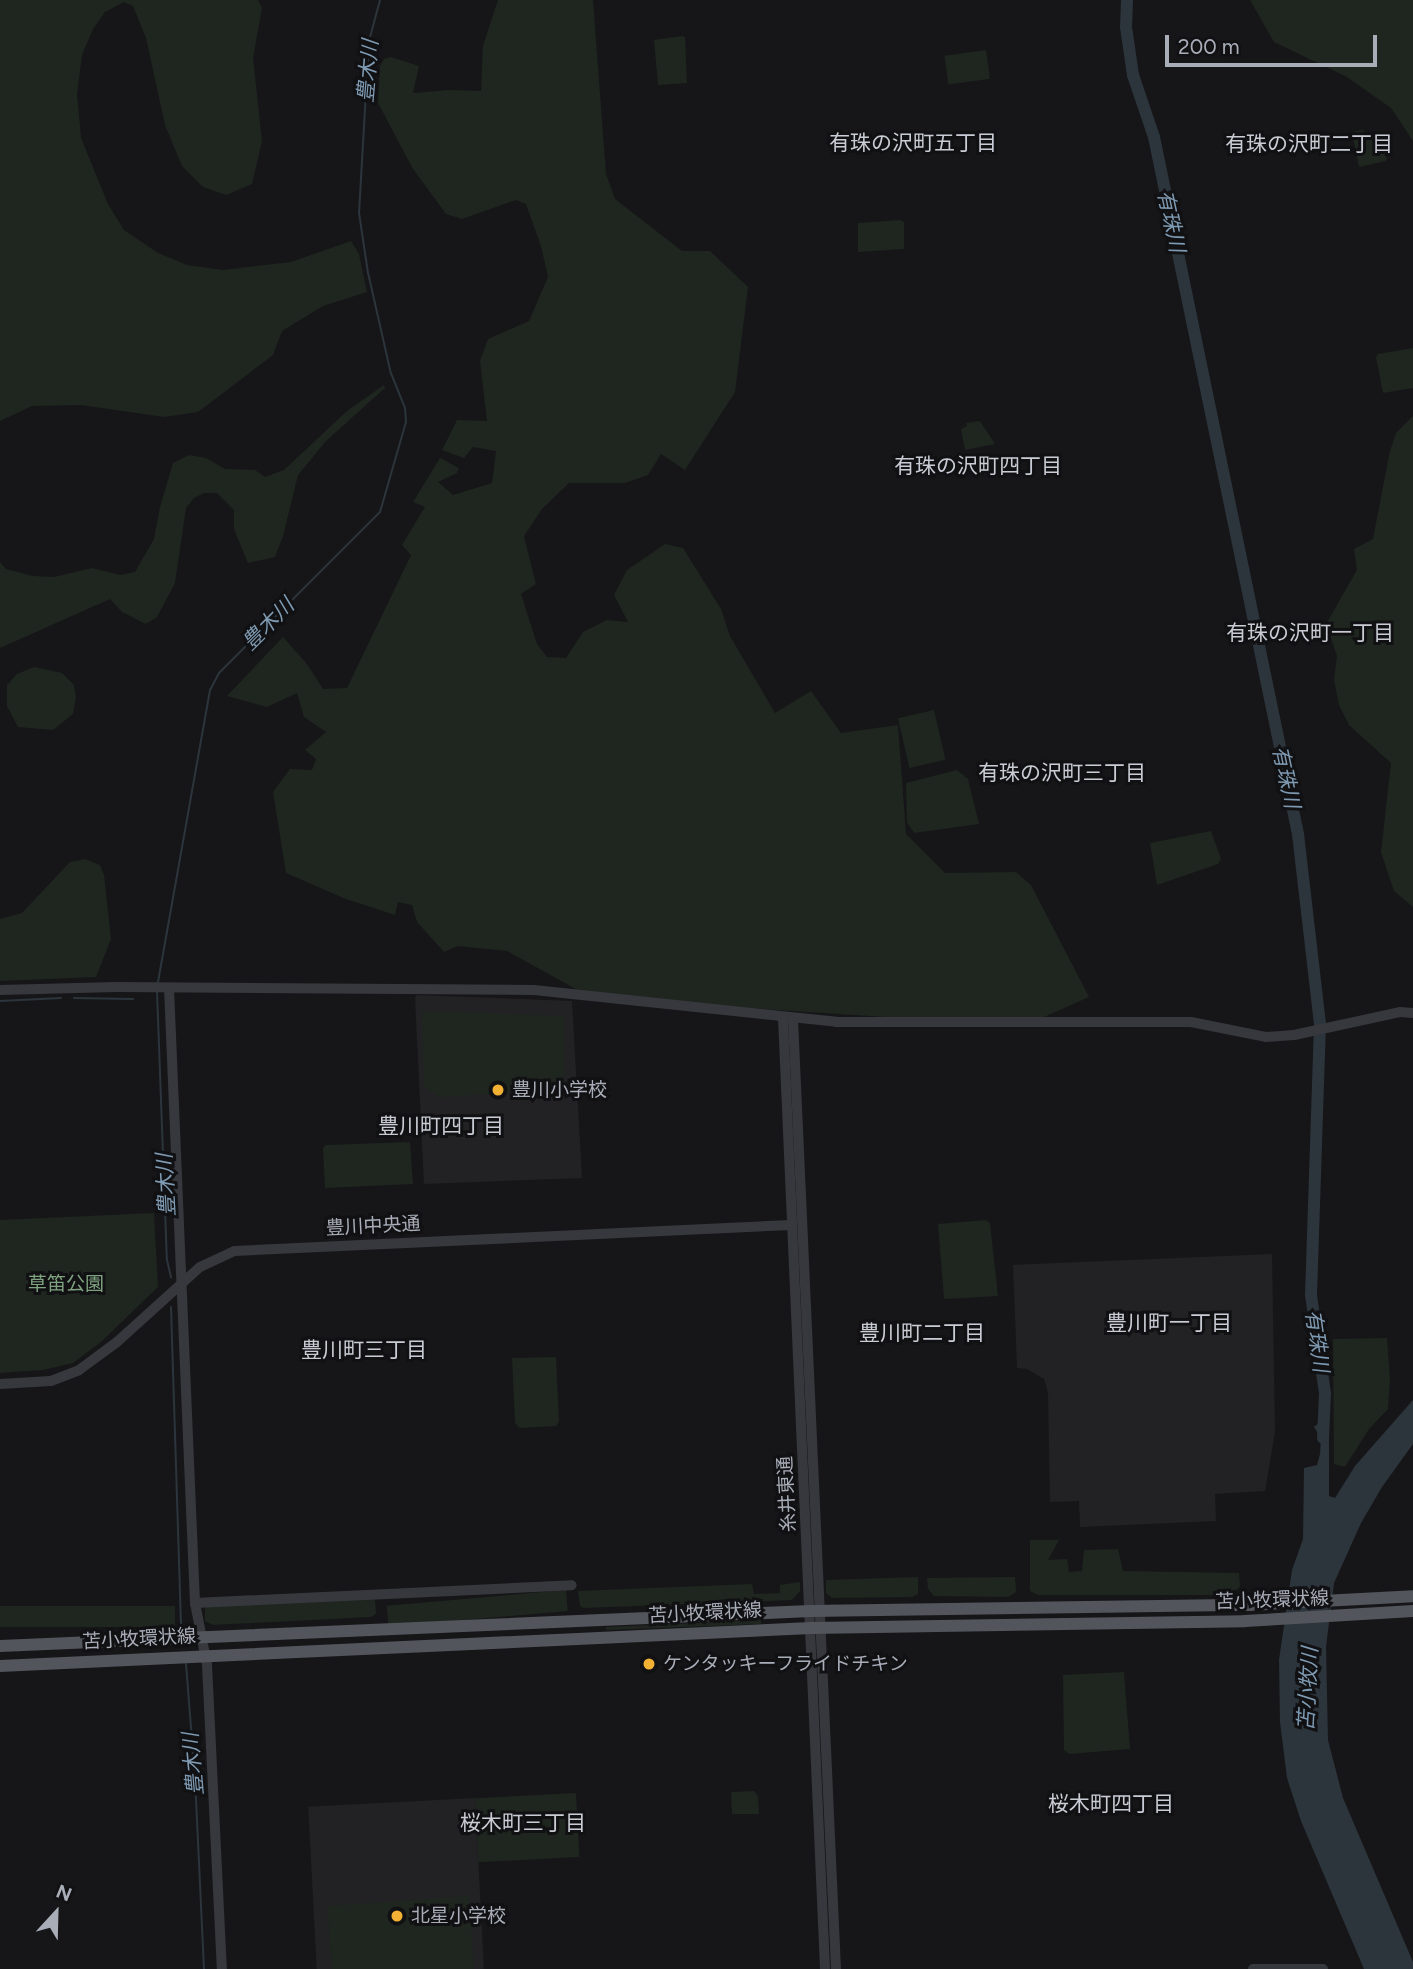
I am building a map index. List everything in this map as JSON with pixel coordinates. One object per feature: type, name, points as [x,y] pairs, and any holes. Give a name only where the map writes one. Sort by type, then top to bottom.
[{"type":"main road","name":"苫小牧環状線","points":[[0,1646],[815,1611],[1280,1603],[1413,1596]]},
{"type":"main road","name":"苫小牧環状線","points":[[0,1666],[815,1628],[1276,1619],[1413,1611]]},
{"type":"street","points":[[166,988],[195,1603],[222,1969]]},
{"type":"street","points":[[0,990],[534,990],[788,1019],[836,1022],[1191,1022],[1266,1037],[1400,1012],[1413,1013]]},
{"type":"street","name":"糸井東通","points":[[788,1019],[791,1225],[815,1611]]},
{"type":"street","name":"糸井東通","points":[[788,1019],[815,1611],[825,1969]]},
{"type":"street","name":"豊川中央通","points":[[0,1384],[51,1381],[79,1370],[117,1342],[182,1283],[216,1258],[241,1250],[791,1225]]},
{"type":"street","points":[[195,1603],[572,1585]]},
{"type":"street","name":"糸井東通","points":[[815,1628],[836,1969]]},
{"type":"street","points":[[1253,1969],[1323,1969]]},
{"type":"shaded area","name":"豊川小学校","points":[[417,995],[572,1001],[582,1178],[424,1184],[415,998]]},
{"type":"shaded area","points":[[1272,1254],[1275,1432],[1265,1491],[1215,1494],[1216,1521],[1080,1527],[1079,1501],[1050,1502],[1048,1393],[1044,1379],[1027,1369],[1017,1368],[1013,1265]]},
{"type":"shaded area","name":"北星小学校","points":[[475,1798],[484,1969],[317,1969],[308,1807]]},
{"type":"green space","points":[[0,0],[258,0],[262,8],[253,58],[262,141],[252,184],[226,195],[203,187],[182,166],[165,125],[146,38],[133,6],[124,2],[105,12],[93,29],[82,55],[77,94],[81,138],[108,204],[124,230],[158,253],[187,265],[223,270],[291,262],[351,241],[359,254],[367,292],[323,306],[282,331],[273,355],[198,412],[164,417],[81,405],[32,406],[0,421]]},
{"type":"green space","points":[[498,0],[593,0],[606,174],[615,199],[682,251],[710,251],[748,287],[735,392],[685,470],[661,454],[648,475],[625,483],[569,483],[542,509],[524,536],[536,584],[521,594],[537,644],[547,657],[566,658],[583,632],[607,620],[628,622],[614,595],[627,570],[665,544],[683,548],[721,609],[730,636],[775,713],[811,691],[841,733],[898,725],[906,834],[945,873],[1016,872],[1031,885],[1089,997],[1044,1017],[886,1017],[592,998],[507,951],[458,946],[444,952],[417,922],[412,905],[398,902],[395,915],[346,899],[286,873],[273,792],[290,769],[312,770],[316,759],[305,750],[326,732],[304,717],[297,693],[267,707],[227,696],[283,637],[307,664],[323,689],[347,688],[411,555],[402,545],[425,507],[413,502],[440,458],[459,468],[457,473],[438,482],[453,495],[492,483],[496,451],[473,447],[464,458],[442,450],[457,420],[487,421],[480,361],[488,339],[529,321],[548,277],[541,246],[526,204],[516,200],[462,219],[446,214],[413,169],[378,103],[380,66],[384,59],[391,57],[419,66],[413,93],[481,91],[483,46]]},
{"type":"green space","points":[[1250,0],[1413,0],[1413,141],[1391,108],[1347,77],[1274,42]]},
{"type":"green space","points":[[685,37],[687,83],[658,85],[654,40]]},
{"type":"green space","points":[[986,50],[990,79],[948,85],[944,56]]},
{"type":"green space","points":[[1363,130],[1387,158],[1386,161],[1359,167],[1352,132]]},
{"type":"green space","points":[[904,222],[904,249],[858,252],[858,223]]},
{"type":"green space","points":[[1413,348],[1413,388],[1383,393],[1376,357],[1378,354]]},
{"type":"green space","points":[[384,385],[385,388],[326,441],[298,475],[275,557],[248,563],[234,529],[234,510],[217,493],[204,493],[194,498],[186,508],[175,583],[157,617],[146,624],[122,612],[110,599],[0,648],[0,562],[6,569],[33,576],[54,577],[92,568],[120,575],[135,572],[154,539],[173,463],[189,455],[206,458],[225,469],[255,470],[265,477],[284,470],[347,411]]},
{"type":"green space","points":[[1413,416],[1413,907],[1394,891],[1381,852],[1391,763],[1349,725],[1339,705],[1334,680],[1337,656],[1326,624],[1357,570],[1354,549],[1373,539],[1390,451],[1396,433]]},
{"type":"green space","points":[[980,421],[995,444],[965,450],[961,429],[967,426],[966,423]]},
{"type":"green space","points":[[34,667],[62,673],[74,685],[76,697],[73,714],[53,730],[18,727],[7,706],[7,685],[17,674]]},
{"type":"green space","points":[[934,710],[945,760],[909,768],[898,718]]},
{"type":"green space","points":[[957,770],[968,779],[979,824],[914,833],[907,822],[906,783]]},
{"type":"green space","points":[[1211,831],[1221,859],[1218,864],[1157,885],[1150,843]]},
{"type":"green space","points":[[85,859],[100,865],[104,875],[111,939],[96,977],[0,981],[0,919],[22,913],[70,862]]},
{"type":"green space","points":[[422,1011],[564,1016],[564,1089],[440,1097],[424,1087]]},
{"type":"green space","points":[[410,1142],[413,1184],[325,1188],[323,1148],[326,1145]]},
{"type":"green space","name":"草笛公園","points":[[154,1213],[158,1287],[101,1342],[73,1363],[43,1370],[0,1373],[0,1220]]},
{"type":"green space","points":[[986,1220],[990,1223],[998,1296],[944,1299],[938,1224]]},
{"type":"green space","points":[[1387,1338],[1390,1379],[1388,1409],[1369,1429],[1345,1467],[1334,1464],[1333,1339]]},
{"type":"green space","points":[[556,1357],[559,1422],[556,1426],[520,1428],[515,1423],[512,1358]]},
{"type":"green space","points":[[1030,1540],[1059,1540],[1048,1560],[1067,1559],[1069,1572],[1082,1571],[1084,1550],[1118,1549],[1123,1571],[1239,1573],[1240,1587],[1229,1595],[1038,1595],[1030,1591]]},
{"type":"green space","points":[[918,1577],[918,1594],[912,1597],[832,1598],[826,1593],[826,1580]]},
{"type":"green space","points":[[1015,1577],[1016,1592],[1008,1597],[934,1596],[928,1589],[927,1578]]},
{"type":"green space","points":[[800,1582],[800,1591],[792,1600],[584,1608],[580,1606],[578,1591],[752,1584],[754,1594],[780,1593],[780,1585]]},
{"type":"green space","points":[[566,1590],[568,1611],[389,1627],[387,1606]]},
{"type":"green space","points":[[375,1599],[376,1614],[371,1617],[213,1625],[205,1621],[205,1606]]},
{"type":"green space","points":[[0,1606],[175,1606],[175,1627],[0,1627]]},
{"type":"green space","points":[[761,1620],[761,1624],[606,1630],[606,1627]]},
{"type":"green space","points":[[1124,1672],[1130,1749],[1069,1754],[1064,1750],[1063,1675]]},
{"type":"green space","points":[[754,1791],[758,1796],[759,1814],[732,1814],[731,1792]]},
{"type":"green space","points":[[576,1793],[579,1857],[478,1862],[475,1798]]},
{"type":"green space","points":[[469,1896],[474,1969],[332,1969],[327,1906]]},
{"type":"water","name":"苫小牧川","points":[[1413,1400],[1413,1444],[1382,1487],[1361,1523],[1334,1583],[1326,1647],[1328,1740],[1343,1798],[1413,1962],[1413,1969],[1364,1969],[1301,1821],[1287,1778],[1280,1722],[1279,1660],[1292,1570],[1303,1539],[1304,1468],[1317,1465],[1320,1454],[1321,1438],[1314,1427],[1321,1421],[1329,1421],[1329,1496],[1335,1498],[1355,1466]]},
{"type":"waterway","name":"豊木川","points":[[158,982],[210,690],[219,673],[380,512],[406,422],[405,408],[391,374],[368,273],[359,213],[369,41],[380,0]]},
{"type":"waterway","name":"有珠川","points":[[1127,0],[1126,27],[1133,75],[1154,137],[1298,834],[1320,1024],[1311,1295],[1325,1393],[1323,1438]]},
{"type":"waterway","name":"豊木川","points":[[157,991],[167,1260],[171,1278]]},
{"type":"waterway","points":[[0,1001],[61,998]]},
{"type":"waterway","points":[[74,998],[133,999]]},
{"type":"waterway","name":"豊木川","points":[[171,1307],[181,1631]]},
{"type":"waterway","name":"豊木川","points":[[186,1664],[195,1778],[204,1969]]},
{"type":"place","name":"豊川小学校","points":[[498,1090]]},
{"type":"place","name":"ケンタッキーフライドチキン","points":[[649,1664]]},
{"type":"place","name":"北星小学校","points":[[397,1916]]},
{"type":"district","name":"有珠の沢町五丁目","points":[[913,143]]},
{"type":"district","name":"有珠の沢町二丁目","points":[[1309,144]]},
{"type":"district","name":"有珠の沢町四丁目","points":[[978,466]]},
{"type":"district","name":"有珠の沢町一丁目","points":[[1310,633]]},
{"type":"district","name":"有珠の沢町三丁目","points":[[1062,773]]},
{"type":"district","name":"豊川町四丁目","points":[[441,1126]]},
{"type":"district","name":"豊川町一丁目","points":[[1169,1323]]},
{"type":"district","name":"豊川町二丁目","points":[[922,1333]]},
{"type":"district","name":"豊川町三丁目","points":[[364,1350]]},
{"type":"district","name":"桜木町四丁目","points":[[1111,1804]]},
{"type":"district","name":"桜木町三丁目","points":[[523,1823]]}]
